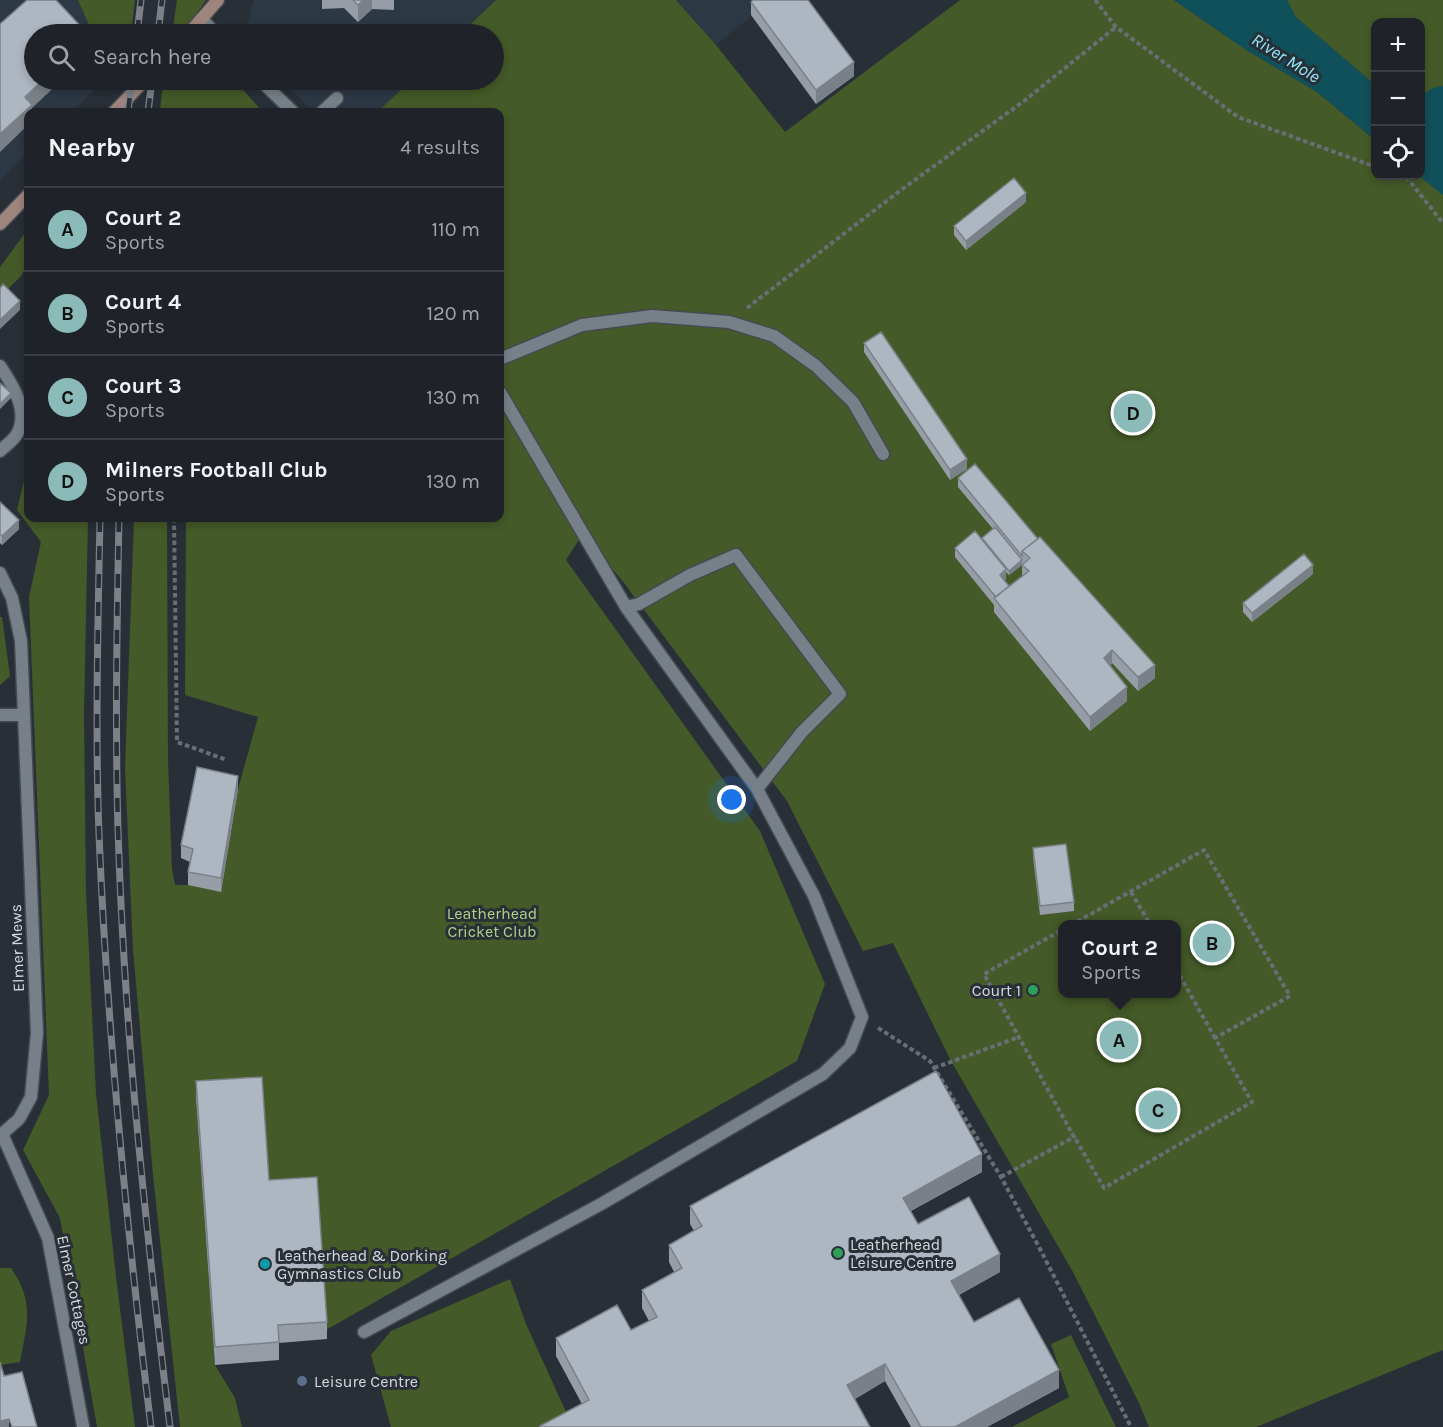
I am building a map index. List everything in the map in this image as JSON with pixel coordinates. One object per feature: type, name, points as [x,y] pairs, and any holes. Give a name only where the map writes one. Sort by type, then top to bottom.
[{"type":"main road","points":[[197,24],[219,0]]},
{"type":"main road","points":[[118,108],[135,90]]},
{"type":"main road","points":[[0,224],[24,199]]},
{"type":"lane","points":[[202,19],[207,24]]},
{"type":"lane","points":[[270,90],[289,108]]},
{"type":"lane","points":[[326,108],[337,98]]},
{"type":"lane","points":[[504,357],[582,325],[652,316],[729,322],[774,336],[816,366],[853,402],[883,454]]},
{"type":"lane","points":[[0,366],[16,390],[22,413],[18,434],[0,451]]},
{"type":"lane","points":[[364,1332],[603,1203],[823,1074],[850,1048],[861,1017],[814,896],[757,789],[626,607],[504,399]]},
{"type":"lane","points":[[626,607],[639,603],[690,575],[736,555],[840,694],[802,732],[757,789]]},
{"type":"lane","name":"Elmer Mews","points":[[0,573],[12,598],[21,641],[37,1032],[31,1097],[19,1119],[1,1134]]},
{"type":"lane","points":[[0,715],[24,715]]},
{"type":"lane","name":"Elmer Cottages","points":[[1,1134],[48,1238],[84,1426]]},
{"type":"path","points":[[1095,0],[1116,27],[1238,117],[1371,165]]},
{"type":"path","points":[[729,322],[901,190],[1024,101],[1116,27]]},
{"type":"path","points":[[1409,180],[1443,223]]},
{"type":"path","points":[[174,522],[177,742],[227,760]]},
{"type":"path","points":[[1080,920],[1204,850],[1290,996],[1215,1038]]},
{"type":"path","points":[[1131,891],[1148,920]]},
{"type":"path","points":[[1058,932],[984,974],[1104,1188],[1252,1102],[1181,978]]},
{"type":"path","points":[[861,1017],[930,1061],[1001,1177],[1040,1247],[1131,1427]]},
{"type":"path","points":[[934,1068],[1019,1037]]},
{"type":"path","points":[[1001,1177],[1074,1137],[1072,1133]]},
{"type":"shaded area","points":[[0,0],[78,0],[89,24],[24,24],[24,90],[94,90],[75,108],[24,108],[24,157],[0,180]]},
{"type":"shaded area","points":[[255,0],[496,0],[471,24],[248,24]]},
{"type":"shaded area","points":[[676,0],[771,0],[716,45]]},
{"type":"shaded area","points":[[292,90],[401,90],[381,108],[309,108]]},
{"type":"green space","points":[[78,0],[135,0],[132,24],[89,24]]},
{"type":"green space","points":[[177,0],[206,0],[190,24],[173,24]]},
{"type":"green space","name":"Leatherhead Cricket Club","points":[[496,0],[676,0],[716,45],[785,132],[960,0],[1174,0],[1245,49],[1317,92],[1371,137],[1371,180],[1425,180],[1443,195],[1443,1350],[1256,1427],[1149,1427],[1073,1272],[951,1061],[893,943],[863,951],[787,801],[621,579],[582,535],[566,560],[760,831],[825,984],[797,1061],[326,1330],[269,1197],[196,1099],[215,1365],[235,1398],[242,1427],[180,1427],[153,1175],[133,950],[125,768],[134,522],[167,522],[168,760],[172,868],[175,885],[188,885],[238,789],[258,717],[185,695],[186,522],[504,522],[504,108],[381,108],[401,90],[504,90],[504,24],[471,24]]},
{"type":"green space","points":[[1287,0],[1443,0],[1443,141],[1425,125],[1425,18],[1371,18],[1371,82],[1295,17]]},
{"type":"green space","points":[[162,90],[243,90],[259,108],[160,108]]},
{"type":"green space","points":[[24,234],[24,270],[0,297],[0,267]]},
{"type":"green space","points":[[24,481],[24,519],[17,510]]},
{"type":"green space","points":[[26,522],[88,522],[84,714],[86,892],[96,1094],[135,1427],[97,1427],[60,1218],[23,1150],[49,1095],[29,597],[41,542]]},
{"type":"green space","points":[[0,617],[2,617],[10,676],[0,685]]},
{"type":"green space","points":[[0,1268],[11,1268],[19,1280],[26,1303],[27,1325],[20,1362],[0,1365]]},
{"type":"green space","points":[[510,1279],[526,1324],[567,1414],[546,1427],[391,1427],[371,1355],[391,1331]]},
{"type":"green space","points":[[1071,1335],[1116,1427],[1012,1427],[1069,1397],[1051,1344]]},
{"type":"water","name":"River Mole","points":[[1174,0],[1287,0],[1296,17],[1371,82],[1371,137],[1317,92],[1245,49]]},
{"type":"water","points":[[1425,125],[1443,141],[1443,195],[1425,180]]},
{"type":"building","points":[[27,0],[56,0],[79,24],[24,24],[24,90],[32,90],[25,97],[32,105],[24,108],[24,112],[0,134],[0,24]]},
{"type":"building","points":[[353,0],[363,0],[358,5]]},
{"type":"building","points":[[753,0],[808,0],[854,62],[816,90],[751,2]]},
{"type":"building","points":[[1014,178],[1026,193],[966,241],[954,226]]},
{"type":"building","points":[[3,284],[20,301],[0,320],[0,288]]},
{"type":"building","points":[[881,332],[967,459],[950,470],[864,343]]},
{"type":"building","points":[[0,383],[11,393],[0,404]]},
{"type":"building","points":[[975,464],[1038,539],[1022,551],[1022,556],[958,478]]},
{"type":"building","points":[[0,502],[19,520],[2,536],[0,534]]},
{"type":"building","points":[[995,527],[1022,560],[1009,571],[982,538]]},
{"type":"building","points":[[975,531],[1006,569],[1000,575],[1009,586],[996,597],[955,548]]},
{"type":"building","points":[[1040,537],[1155,665],[1138,677],[1112,650],[1104,658],[1127,687],[1090,717],[994,598],[1029,571],[1022,565],[1030,558],[1022,551]]},
{"type":"building","points":[[1304,554],[1313,565],[1252,613],[1243,603]]},
{"type":"building","points":[[197,767],[238,776],[221,878],[188,872],[193,849],[181,845]]},
{"type":"building","points":[[1066,844],[1074,902],[1040,906],[1033,848]]},
{"type":"building","name":"Leatherhead Leisure Centre","points":[[936,1071],[982,1154],[903,1198],[918,1224],[969,1197],[1000,1254],[951,1281],[974,1322],[1019,1298],[1059,1370],[955,1427],[921,1427],[885,1364],[847,1385],[870,1427],[540,1426],[589,1400],[556,1338],[617,1305],[631,1330],[657,1317],[642,1290],[682,1268],[669,1245],[702,1226],[690,1206]]},
{"type":"building","name":"Leatherhead & Dorking Gymnastics Club","points":[[262,1077],[269,1180],[317,1177],[327,1322],[278,1325],[279,1342],[215,1347],[196,1081]]},
{"type":"building","points":[[0,1362],[4,1376],[22,1372],[37,1427],[12,1427],[9,1419],[0,1421]]},
{"type":"waterway","points":[[1424,126],[1443,111]]},
{"type":"railway","points":[[138,24],[141,0]]},
{"type":"railway","points":[[159,24],[162,0]]},
{"type":"railway","points":[[128,108],[131,90]]},
{"type":"railway","points":[[148,108],[151,90]]},
{"type":"railway","points":[[100,522],[97,755],[107,982],[119,1131],[151,1427]]},
{"type":"railway","points":[[119,522],[118,829],[125,979],[137,1129],[170,1427]]},
{"type":"place","name":"Milners Football Club","points":[[1133,413]]},
{"type":"place","name":"Court 4","points":[[1212,943]]},
{"type":"place","name":"Court 1","points":[[1033,990]]},
{"type":"place","name":"Court 2","points":[[1119,1040]]},
{"type":"place","name":"Court 3","points":[[1158,1110]]},
{"type":"place","name":"Leatherhead Leisure Centre","points":[[838,1253]]},
{"type":"place","name":"Leatherhead & Dorking Gymnastics Club","points":[[265,1264]]},
{"type":"place","name":"Leisure Centre","points":[[302,1381]]}]
